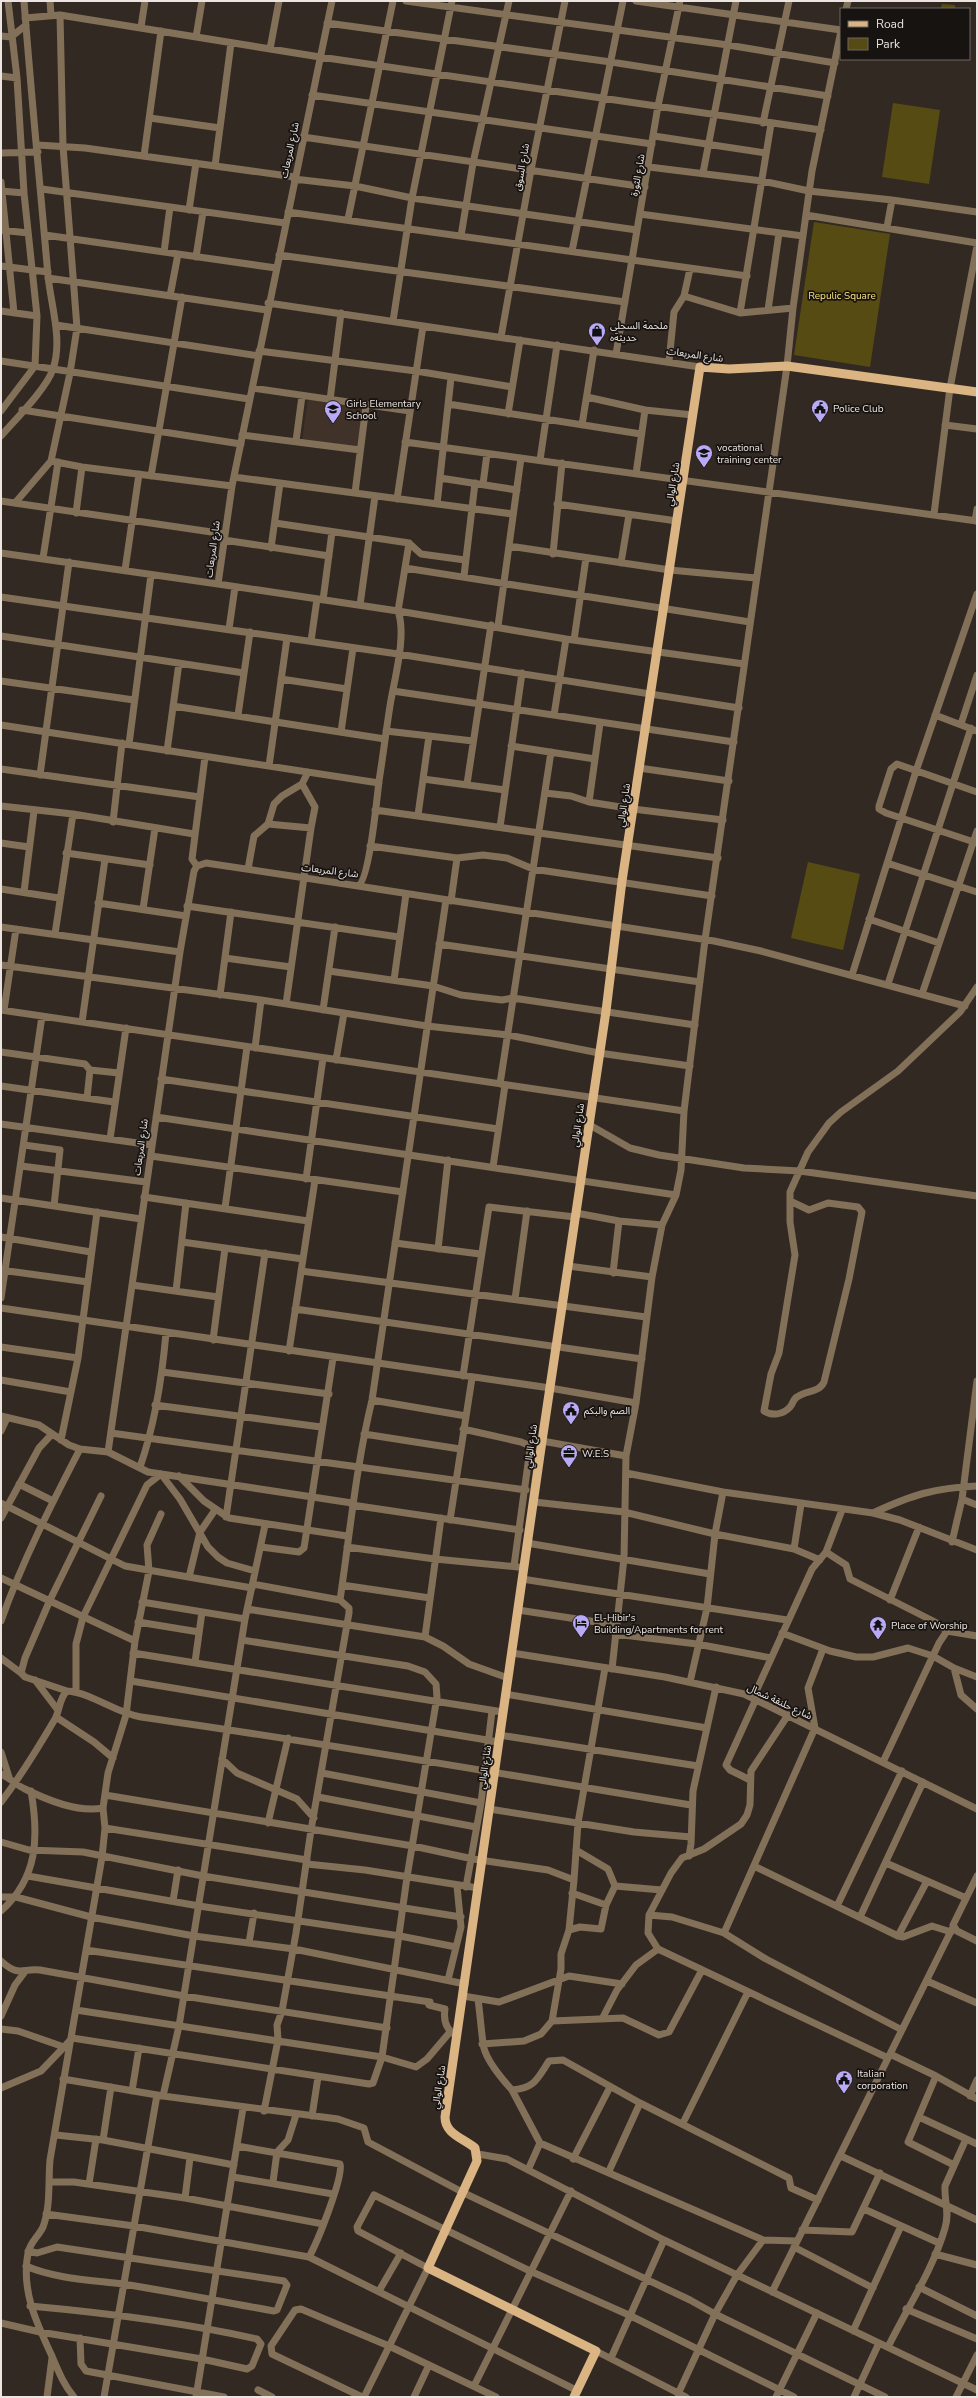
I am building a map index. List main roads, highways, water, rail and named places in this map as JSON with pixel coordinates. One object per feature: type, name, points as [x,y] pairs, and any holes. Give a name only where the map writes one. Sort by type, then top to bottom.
[{"type":"main road","name":"شارع المربعات","points":[[700,367],[729,369],[787,366],[977,392]]},
{"type":"main road","name":"شارع الوالي","points":[[576,2394],[596,2351],[428,2268],[464,2193],[476,2164],[478,2154],[470,2144],[450,2131],[445,2122],[453,2034],[466,1984],[478,1888],[476,1859],[489,1809],[495,1772],[522,1579],[519,1566],[527,1543],[534,1502],[588,1124],[606,1011],[622,881],[700,367]]},
{"type":"place","name":"ملحمة السحلى حديثةه","points":[[597,346]]},
{"type":"place","name":"Police Club","points":[[820,423]]},
{"type":"place","name":"Girls Elementary School","points":[[333,424]]},
{"type":"place","name":"vocational training center","points":[[704,468]]},
{"type":"place","name":"الصم والبكم","points":[[571,1425]]},
{"type":"place","name":"W.E.S","points":[[569,1468]]},
{"type":"place","name":"El-Hibir's Building/Apartments for rent","points":[[581,1638]]},
{"type":"place","name":"Place of Worship","points":[[878,1640]]},
{"type":"place","name":"Italian corporation","points":[[844,2094]]},
{"type":"park label","name":"Repulic Square","points":[[842,295]]}]
